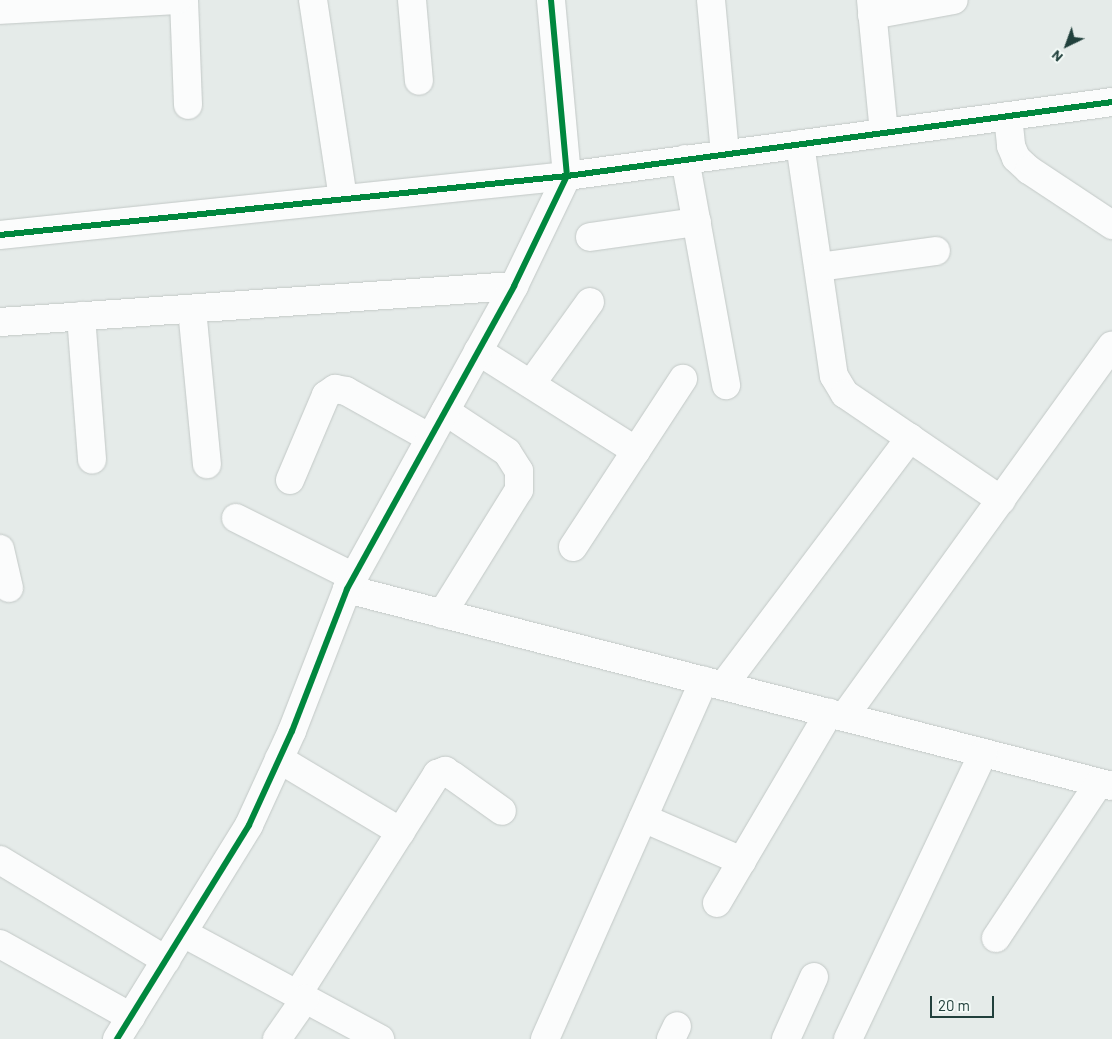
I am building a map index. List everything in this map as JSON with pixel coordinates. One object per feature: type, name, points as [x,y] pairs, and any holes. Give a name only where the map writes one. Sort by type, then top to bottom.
[{"type":"street","points":[[0,10],[177,0]]},
{"type":"street","points":[[184,0],[188,105]]},
{"type":"street","points":[[313,0],[343,199]]},
{"type":"street","points":[[412,0],[419,82]]},
{"type":"street","points":[[5,956],[124,1028],[249,825],[279,759],[350,583],[514,286],[567,176],[551,0]]},
{"type":"street","points":[[711,0],[725,154]]},
{"type":"street","points":[[884,132],[871,7],[954,0]]},
{"type":"street","points":[[0,235],[567,176],[1112,102]]},
{"type":"street","points":[[1008,116],[1011,146],[1016,158],[1029,170],[1112,225]]},
{"type":"street","points":[[800,144],[834,376],[845,394],[1001,500]]},
{"type":"street","points":[[685,159],[726,384]]},
{"type":"street","points":[[590,237],[696,222]]},
{"type":"street","points":[[819,267],[936,251]]},
{"type":"street","points":[[0,322],[514,286]]},
{"type":"street","points":[[531,384],[590,302]]},
{"type":"street","points":[[192,309],[207,464]]},
{"type":"street","points":[[81,316],[92,460]]},
{"type":"street","points":[[717,903],[742,861],[837,715],[1001,500],[1112,346]]},
{"type":"street","points":[[478,351],[636,451]]},
{"type":"street","points":[[573,547],[683,379]]},
{"type":"street","points":[[290,480],[326,396],[335,389],[346,391],[430,438]]},
{"type":"street","points":[[442,614],[520,490],[519,471],[506,452],[445,411]]},
{"type":"street","points":[[545,1039],[643,818],[713,684],[910,438]]},
{"type":"street","points":[[236,518],[350,583],[442,614],[1105,784],[996,938]]},
{"type":"street","points":[[0,549],[9,588]]},
{"type":"street","points":[[848,1039],[983,753]]},
{"type":"street","points":[[279,759],[401,832]]},
{"type":"street","points":[[277,1039],[437,774],[445,771],[502,811]]},
{"type":"street","points":[[643,818],[742,861]]},
{"type":"street","points":[[0,860],[166,960]]},
{"type":"street","points":[[183,933],[380,1039]]},
{"type":"street","points":[[786,1039],[814,977]]},
{"type":"cycle path","points":[[117,1039],[249,825],[292,731],[347,589],[514,286],[567,176],[551,0]]},
{"type":"cycle path","points":[[0,235],[567,176],[1112,102]]}]
